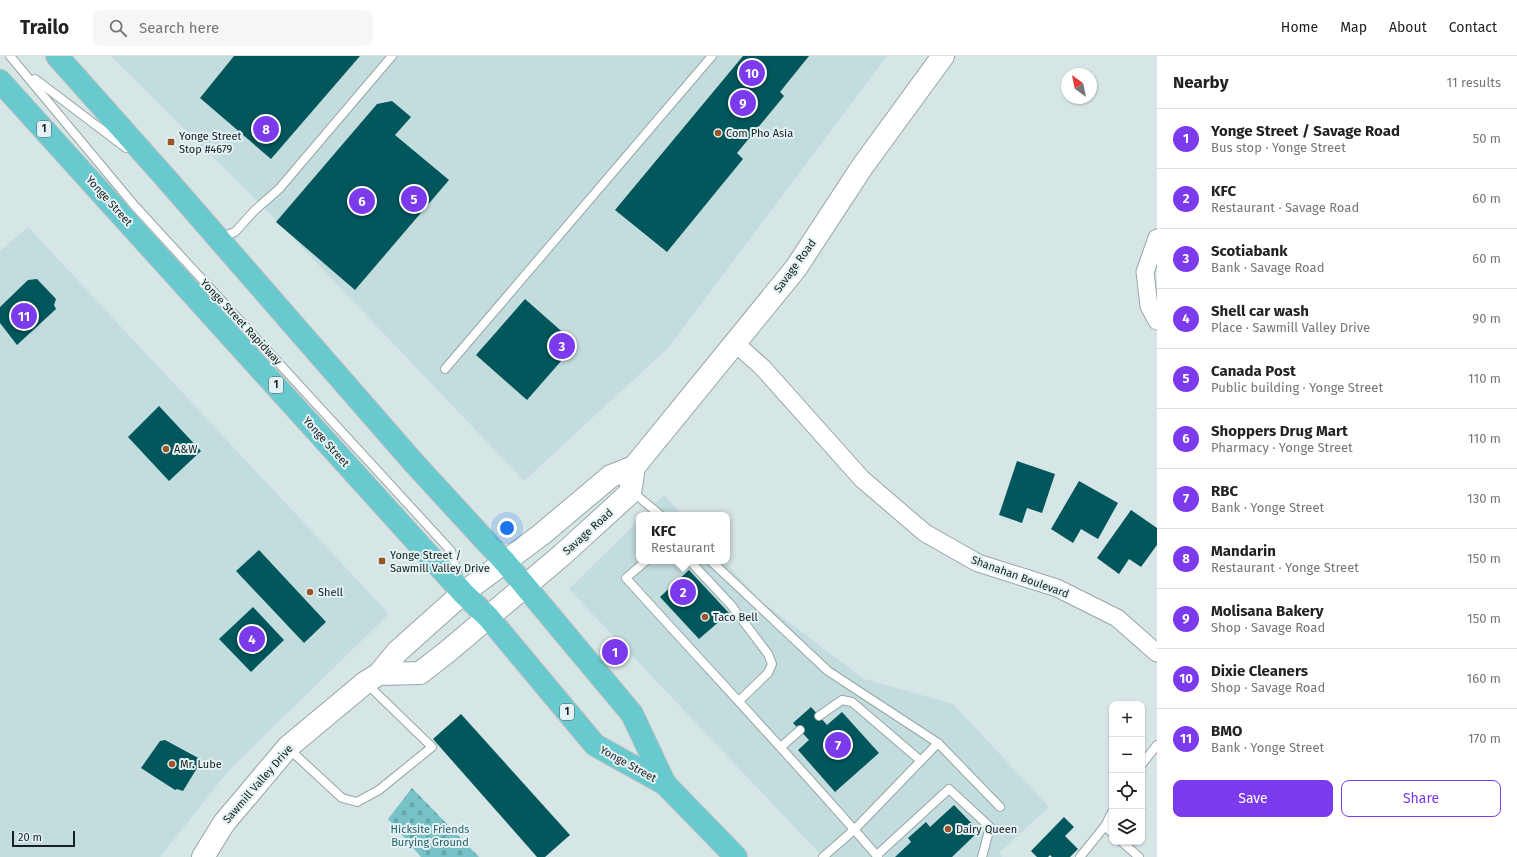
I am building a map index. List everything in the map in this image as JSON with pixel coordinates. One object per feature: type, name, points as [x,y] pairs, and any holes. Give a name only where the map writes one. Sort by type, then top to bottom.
[{"type":"main road","name":"Yonge Street","points":[[58,56],[414,463],[505,562],[632,714],[666,784]]},
{"type":"main road","name":"Yonge Street","points":[[0,81],[463,593],[488,617],[595,745],[666,784],[736,857]]},
{"type":"street","name":"Savage Road","points":[[634,468],[796,268],[862,167],[943,56]]},
{"type":"street","points":[[1157,238],[1145,272],[1149,306],[1157,321]]},
{"type":"street","name":"Shanahan Boulevard","points":[[735,344],[762,367],[862,479],[925,533],[978,563],[1057,588],[1117,618],[1157,653]]},
{"type":"street","points":[[505,562],[542,534],[611,476],[634,468],[630,493]]},
{"type":"street","name":"Savage Road","points":[[525,586],[562,555],[630,493]]},
{"type":"street","name":"Sawmill Valley Drive","points":[[203,857],[224,823],[288,747],[372,678],[397,652],[463,593],[505,562]]},
{"type":"street","points":[[372,678],[420,673],[525,586]]},
{"type":"lane","name":"Yonge Street Rapidway","points":[[10,56],[134,205],[451,551],[463,593]]},
{"type":"lane","points":[[218,238],[235,232],[255,210],[279,190],[392,56]]},
{"type":"lane","points":[[445,370],[712,56]]},
{"type":"lane","name":"Yonge Street Rapidway","points":[[24,72],[163,175]]},
{"type":"lane","points":[[630,493],[640,498],[656,512]]},
{"type":"lane","points":[[642,564],[626,578],[781,747],[877,856],[949,789],[990,827],[982,857]]},
{"type":"lane","points":[[693,564],[731,605],[768,654],[772,664],[768,673],[739,701]]},
{"type":"lane","points":[[714,564],[828,671],[938,743],[1000,807]]},
{"type":"lane","points":[[288,747],[342,798],[357,802],[379,790],[432,747],[372,678]]},
{"type":"lane","points":[[819,716],[842,700],[852,702],[920,761]]},
{"type":"lane","points":[[781,747],[800,730]]},
{"type":"lane","points":[[823,857],[855,830],[938,743]]},
{"type":"lane","points":[[1145,760],[1157,745]]},
{"type":"lane","points":[[1080,857],[1105,826],[1109,818]]},
{"type":"lane","points":[[1105,826],[1109,829]]},
{"type":"lane","points":[[1125,845],[1139,857]]},
{"type":"shaded area","points":[[111,56],[887,56],[669,347],[524,481],[275,219]]},
{"type":"shaded area","points":[[28,227],[389,614],[230,769],[160,857],[0,857],[0,251]]},
{"type":"shaded area","points":[[664,495],[679,512],[647,512]]},
{"type":"shaded area","points":[[636,523],[636,564],[727,564],[762,602],[864,679],[953,704],[1049,807],[999,853],[1002,857],[823,857],[569,589]]},
{"type":"green space","name":"Hicksite Friends Burying Ground","points":[[412,788],[479,857],[421,857],[388,819]]},
{"type":"building","points":[[234,56],[360,56],[271,159],[200,98]]},
{"type":"building","points":[[743,56],[809,56],[780,92],[784,96],[737,153],[743,159],[667,252],[615,210]]},
{"type":"building","points":[[392,101],[411,117],[395,135],[449,180],[355,290],[276,222],[377,104]]},
{"type":"building","points":[[37,279],[56,299],[54,305],[56,309],[17,345],[0,323],[0,307],[28,280]]},
{"type":"building","points":[[525,299],[576,344],[527,400],[476,355]]},
{"type":"building","points":[[159,406],[201,451],[169,481],[128,437]]},
{"type":"building","points":[[1017,461],[1055,474],[1042,513],[1027,508],[1022,523],[999,515]]},
{"type":"building","points":[[1079,481],[1118,503],[1098,539],[1081,529],[1073,543],[1051,529]]},
{"type":"building","points":[[1131,510],[1157,528],[1157,545],[1141,567],[1129,559],[1119,574],[1097,558]]},
{"type":"building","points":[[259,550],[326,622],[304,643],[236,571]]},
{"type":"building","points":[[689,570],[729,613],[699,639],[660,597]]},
{"type":"building","points":[[253,607],[284,640],[251,672],[219,639]]},
{"type":"building","points":[[811,707],[827,725],[842,712],[879,753],[835,792],[798,750],[809,740],[793,723]]},
{"type":"building","points":[[461,714],[570,835],[545,857],[537,857],[433,739]]},
{"type":"building","name":"Mr. Lube","points":[[165,740],[202,760],[183,791],[177,789],[175,790],[141,768],[160,741]]},
{"type":"building","name":"Dairy Queen","points":[[954,805],[979,831],[952,857],[895,857],[911,842],[908,838],[926,822],[930,827]]},
{"type":"building","points":[[1064,817],[1074,827],[1065,836],[1078,849],[1070,857],[1052,857],[1050,855],[1048,857],[1037,857],[1031,851]]},
{"type":"place","name":"Dixie Cleaners","points":[[752,73]]},
{"type":"place","name":"Molisana Bakery","points":[[743,103]]},
{"type":"place","name":"Mandarin","points":[[266,129]]},
{"type":"place","name":"Com Pho Asia","points":[[718,133]]},
{"type":"place","name":"Yonge Street Stop #4679","points":[[171,142]]},
{"type":"place","name":"Canada Post","points":[[414,199]]},
{"type":"place","name":"Shoppers Drug Mart","points":[[362,201]]},
{"type":"place","name":"BMO","points":[[24,316]]},
{"type":"place","name":"Scotiabank","points":[[562,346]]},
{"type":"place","name":"A&W","points":[[166,449]]},
{"type":"place","name":"Yonge Street / Sawmill Valley Drive","points":[[382,561]]},
{"type":"place","name":"Shell","points":[[310,592]]},
{"type":"place","name":"KFC","points":[[683,592]]},
{"type":"place","name":"Taco Bell","points":[[705,617]]},
{"type":"place","name":"Shell car wash","points":[[252,639]]},
{"type":"place","name":"Yonge Street / Savage Road","points":[[615,652]]},
{"type":"place","name":"RBC","points":[[838,745]]},
{"type":"place","name":"Mr. Lube","points":[[172,764]]},
{"type":"place","name":"Dairy Queen","points":[[948,829]]}]
